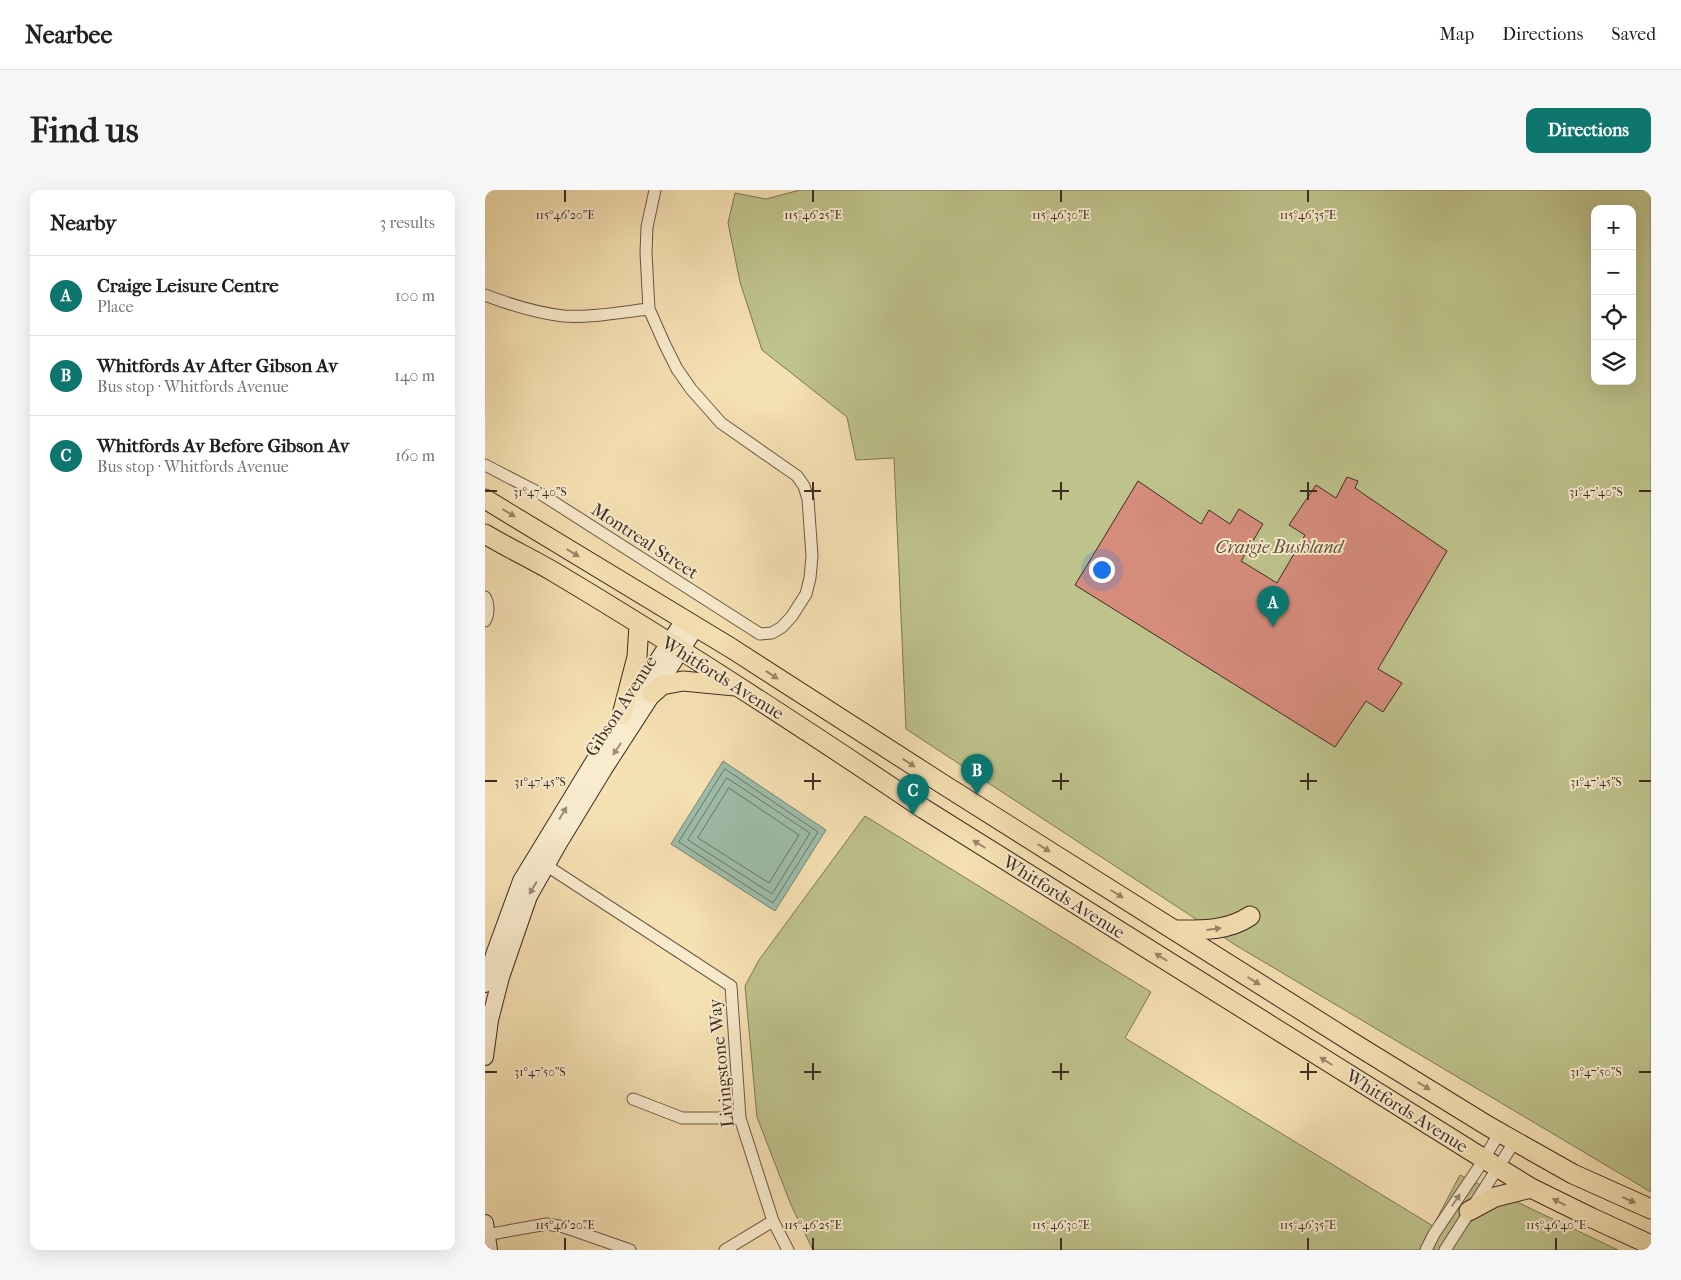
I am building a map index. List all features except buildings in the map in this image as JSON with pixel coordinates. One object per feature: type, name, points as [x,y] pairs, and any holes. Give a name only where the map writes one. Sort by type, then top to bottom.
[{"type":"main road","name":"Whitfords Avenue","points":[[485,499],[690,624],[1357,1046],[1573,1174],[1651,1209]]},
{"type":"main road","name":"Whitfords Avenue","points":[[485,534],[553,572],[739,686],[924,809],[1531,1188],[1651,1245]]},
{"type":"main road","points":[[622,715],[637,658],[639,624]]},
{"type":"main road","name":"Gibson Avenue","points":[[541,862],[622,715],[675,647],[690,624]]},
{"type":"main road","name":"Gibson Avenue","points":[[485,1057],[490,1020],[490,982],[521,882],[541,862],[599,776],[652,694],[675,647]]},
{"type":"main road","points":[[652,694],[662,686],[683,681],[739,686]]},
{"type":"main road","points":[[1176,930],[1211,930],[1227,927],[1241,922],[1250,916]]},
{"type":"main road","points":[[1469,1211],[1495,1197],[1531,1188]]},
{"type":"street","points":[[485,295],[510,305],[541,313],[565,316],[600,315],[649,309],[646,253],[655,190]]},
{"type":"street","name":"Montreal Street","points":[[485,464],[541,494],[760,634],[771,633],[782,627],[792,616],[806,594],[810,578],[812,556],[808,499],[803,486],[797,476],[721,422],[691,389],[677,370],[649,309]]},
{"type":"street","points":[[485,597],[488,602],[488,617],[485,621]]},
{"type":"street","name":"Livingstone Way","points":[[541,862],[731,986],[740,1118],[773,1221],[788,1250]]},
{"type":"street","points":[[633,1099],[682,1118],[740,1118]]},
{"type":"street","points":[[1426,1250],[1434,1234],[1491,1163],[1508,1137]]},
{"type":"street","points":[[1445,1250],[1469,1211],[1491,1163],[1508,1137]]},
{"type":"street","points":[[725,1250],[773,1221]]},
{"type":"street","points":[[487,1235],[547,1224],[564,1227],[630,1250]]},
{"type":"green space","name":"Craigie Bushland","points":[[800,190],[1651,190],[1651,1192],[1237,946],[906,729],[894,458],[856,460],[847,417],[762,350],[740,282],[728,223],[735,193],[766,199]]},
{"type":"green space","points":[[865,816],[1151,992],[1125,1038],[1433,1226],[1460,1175],[1618,1250],[813,1250],[791,1205],[757,1117],[745,986],[759,960]]},
{"type":"water","points":[[723,761],[826,830],[775,911],[671,844]]},
{"type":"place","name":"Craige Leisure Centre","points":[[1273,627]]},
{"type":"place","name":"Whitfords Av After Gibson Av","points":[[977,795]]},
{"type":"place","name":"Whitfords Av Before Gibson Av","points":[[913,815]]}]
